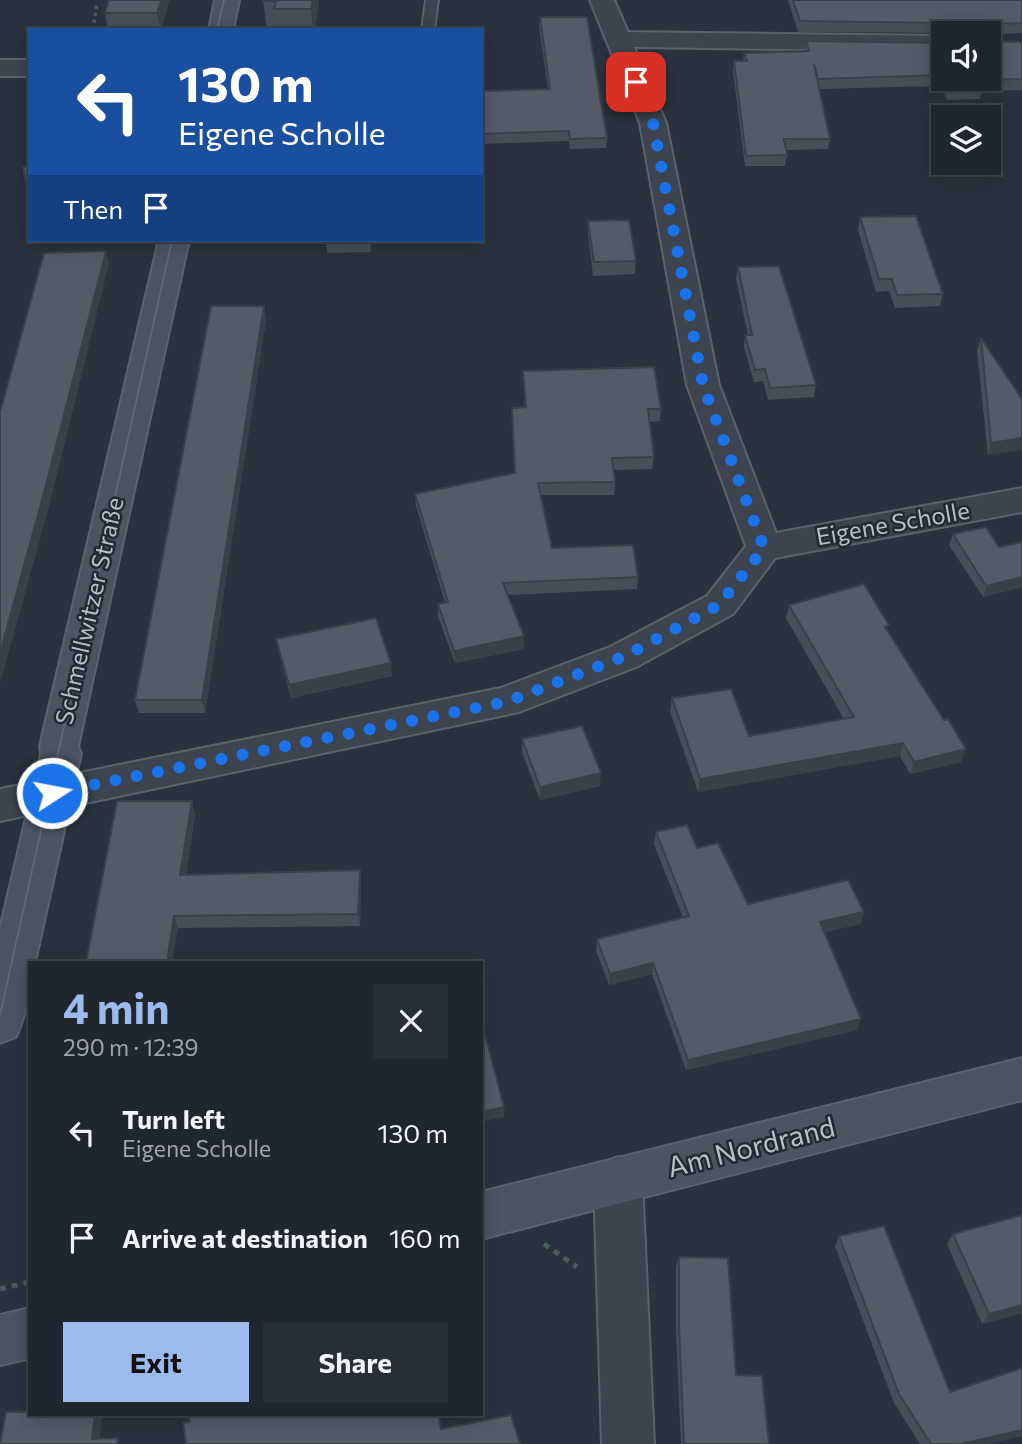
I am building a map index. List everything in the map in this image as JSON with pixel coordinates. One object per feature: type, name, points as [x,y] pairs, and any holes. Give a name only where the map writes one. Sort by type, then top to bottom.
[{"type":"street","points":[[221,28],[227,0]]},
{"type":"street","points":[[0,805],[506,702],[623,657],[719,605],[764,548],[703,385],[653,123],[601,0]]},
{"type":"street","points":[[619,39],[931,43]]},
{"type":"street","points":[[0,68],[28,68]]},
{"type":"street","name":"Schmellwitzer Straße","points":[[0,1023],[61,754],[59,746],[174,242]]},
{"type":"street","name":"Eigene Scholle","points":[[764,548],[1022,500]]},
{"type":"street","name":"Am Nordrand","points":[[483,1215],[1022,1079]]},
{"type":"street","points":[[618,1181],[628,1444]]},
{"type":"street","points":[[0,1340],[28,1333]]},
{"type":"lane","points":[[428,28],[432,0]]},
{"type":"path","points":[[93,28],[97,3]]},
{"type":"path","points":[[0,1289],[28,1282]]},
{"type":"building","points":[[109,0],[161,0],[157,13],[105,13]]},
{"type":"building","points":[[263,0],[312,0],[311,9],[274,9],[276,1]]},
{"type":"building","points":[[793,0],[1022,0],[1022,23],[800,21]]},
{"type":"building","points":[[540,17],[587,17],[607,138],[570,139],[569,131],[483,134],[483,91],[550,89]]},
{"type":"building","points":[[806,41],[931,43],[931,75],[818,79],[814,64],[830,139],[784,139],[787,155],[746,156],[734,61],[747,61],[744,53],[809,51]]},
{"type":"building","points":[[1001,41],[1022,42],[1022,79],[1001,80]]},
{"type":"building","points":[[28,166],[28,194],[23,167]]},
{"type":"building","points":[[916,216],[943,294],[897,295],[892,279],[879,279],[860,217]]},
{"type":"building","points":[[629,220],[636,261],[594,262],[588,221]]},
{"type":"building","points":[[106,251],[0,653],[0,412],[44,253]]},
{"type":"building","points":[[779,266],[816,385],[770,388],[765,369],[755,370],[745,335],[752,335],[738,267]]},
{"type":"building","points":[[211,306],[264,306],[202,700],[135,700]]},
{"type":"building","points":[[981,338],[1022,399],[1022,438],[991,443]]},
{"type":"building","points":[[654,367],[661,409],[648,409],[654,457],[612,458],[615,482],[538,483],[552,548],[633,545],[638,577],[503,583],[524,636],[454,651],[438,604],[448,602],[415,494],[515,473],[512,408],[526,407],[523,371]]},
{"type":"building","points":[[986,527],[999,547],[1022,543],[1022,577],[986,586],[953,534]]},
{"type":"building","points":[[864,584],[889,625],[885,627],[944,720],[948,719],[966,749],[914,762],[903,743],[700,779],[672,698],[731,689],[749,736],[854,717],[789,605]]},
{"type":"building","points":[[376,618],[391,663],[289,685],[276,639]]},
{"type":"building","points":[[582,726],[601,773],[540,787],[522,739]]},
{"type":"building","points":[[117,801],[192,801],[180,875],[360,870],[358,914],[174,916],[167,961],[86,961]]},
{"type":"building","points":[[687,825],[697,848],[718,843],[748,904],[848,880],[864,912],[820,922],[861,1019],[688,1060],[653,963],[610,974],[597,939],[689,916],[656,832]]},
{"type":"building","points":[[483,1027],[504,1107],[483,1112]]},
{"type":"building","points":[[1022,1215],[1022,1305],[989,1314],[953,1234]]},
{"type":"building","points":[[884,1226],[950,1392],[1022,1368],[1022,1430],[960,1444],[931,1444],[899,1394],[839,1236]]},
{"type":"building","points":[[679,1257],[728,1258],[736,1375],[762,1376],[769,1444],[684,1444]]},
{"type":"building","points":[[6,1412],[28,1412],[28,1416],[95,1416],[92,1439],[118,1438],[117,1444],[0,1444]]},
{"type":"building","points":[[511,1415],[520,1444],[186,1444],[183,1423],[190,1421],[189,1416],[438,1416],[441,1429]]},
{"type":"tram line","points":[[217,28],[224,0]]},
{"type":"tram line","points":[[0,1015],[172,242]]},
{"type":"route","points":[[52,793],[506,702],[623,657],[719,605],[764,548],[703,385],[653,123],[636,82]]}]
